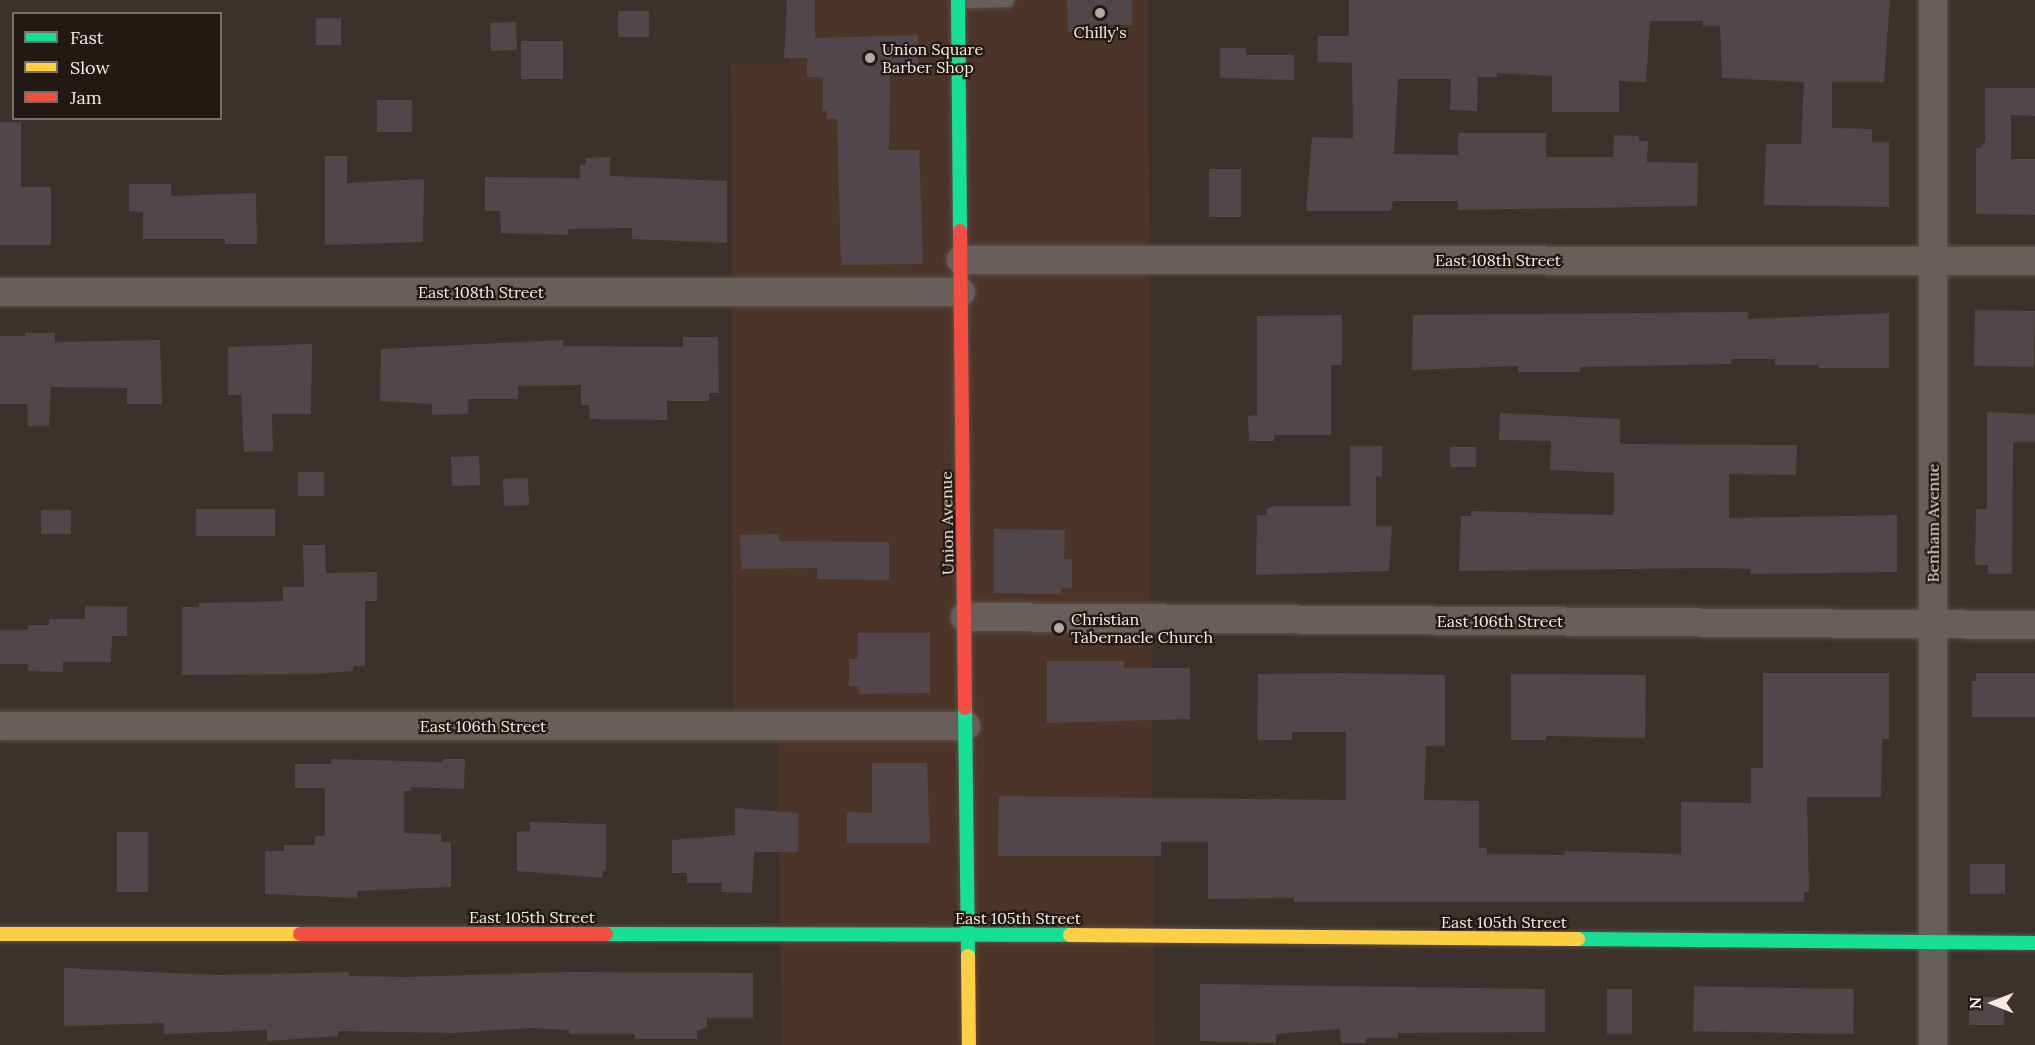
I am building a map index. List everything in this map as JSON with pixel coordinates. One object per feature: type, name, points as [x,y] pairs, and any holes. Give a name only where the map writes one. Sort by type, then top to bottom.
[{"type":"street","name":"Union Avenue","points":[[958,0],[969,1045]]},
{"type":"street","name":"Benham Avenue","points":[[1933,0],[1934,1045]]},
{"type":"street","name":"East 108th Street","points":[[961,260],[2035,261]]},
{"type":"street","name":"East 108th Street","points":[[0,292],[961,292]]},
{"type":"street","name":"East 106th Street","points":[[965,617],[2035,625]]},
{"type":"street","name":"East 106th Street","points":[[0,726],[966,726]]},
{"type":"street","name":"East 105th Street","points":[[0,934],[968,934],[2035,943]]},
{"type":"lane","points":[[958,0],[1007,0]]},
{"type":"shaded area","points":[[790,0],[1148,0],[1154,1045],[782,1045],[777,726],[733,726],[731,63],[790,64]]},
{"type":"building","points":[[787,0],[815,0],[815,38],[918,35],[918,66],[890,66],[889,150],[919,150],[923,264],[841,265],[837,119],[827,119],[827,111],[823,111],[823,78],[807,77],[807,58],[784,58]]},
{"type":"building","name":"Chilly's","points":[[1067,0],[1132,0],[1132,25],[1092,25],[1093,32],[1068,32]]},
{"type":"building","points":[[1349,0],[1890,0],[1884,82],[1832,82],[1832,128],[1872,129],[1872,142],[1889,142],[1889,207],[1764,205],[1766,144],[1801,144],[1804,82],[1722,78],[1720,26],[1703,26],[1703,21],[1650,21],[1646,82],[1619,81],[1619,112],[1552,112],[1552,76],[1497,73],[1497,77],[1478,77],[1477,111],[1450,110],[1451,79],[1398,79],[1394,154],[1458,155],[1458,133],[1546,133],[1546,157],[1613,157],[1614,135],[1639,136],[1639,141],[1648,141],[1647,162],[1698,163],[1697,206],[1458,210],[1458,201],[1393,201],[1391,211],[1306,211],[1312,137],[1353,138],[1352,63],[1317,62],[1318,36],[1349,36]]},
{"type":"building","points":[[618,11],[649,11],[649,37],[618,37]]},
{"type":"building","points":[[316,18],[341,18],[341,45],[316,45]]},
{"type":"building","points":[[516,22],[517,50],[491,51],[490,23]]},
{"type":"building","points":[[521,41],[563,41],[563,79],[521,79]]},
{"type":"building","points":[[1220,48],[1246,48],[1246,55],[1294,55],[1294,80],[1220,78]]},
{"type":"building","points":[[1985,88],[2035,88],[2035,116],[2011,115],[2011,159],[2035,159],[2035,215],[1976,214],[1976,148],[1981,148],[1985,141]]},
{"type":"building","points":[[377,100],[412,100],[412,132],[377,132]]},
{"type":"building","points":[[0,122],[21,122],[21,187],[51,187],[51,245],[0,245]]},
{"type":"building","points":[[325,156],[347,156],[347,183],[424,179],[423,242],[325,245]]},
{"type":"building","points":[[610,157],[610,176],[727,181],[727,243],[632,239],[632,228],[568,229],[568,235],[501,233],[500,211],[485,211],[485,177],[580,178],[580,165],[586,164],[586,158]]},
{"type":"building","points":[[1209,169],[1241,169],[1241,217],[1209,217]]},
{"type":"building","points":[[129,184],[171,184],[171,196],[256,193],[257,244],[225,244],[225,239],[143,239],[143,212],[129,211]]},
{"type":"building","points":[[1975,310],[2035,311],[2034,367],[1974,366]]},
{"type":"building","points":[[1748,312],[1748,319],[1889,313],[1889,368],[1818,368],[1818,365],[1775,365],[1775,359],[1731,359],[1731,364],[1581,367],[1580,372],[1518,372],[1518,366],[1412,370],[1413,315]]},
{"type":"building","points":[[1342,315],[1342,365],[1331,365],[1331,435],[1274,435],[1274,441],[1249,441],[1248,416],[1257,415],[1257,316]]},
{"type":"building","points":[[25,333],[55,333],[55,342],[160,340],[162,404],[127,404],[127,388],[51,387],[49,426],[28,426],[27,404],[0,404],[0,336],[25,336]]},
{"type":"building","points":[[683,337],[718,337],[719,393],[709,393],[709,401],[667,401],[667,420],[590,419],[589,405],[581,405],[581,385],[518,386],[518,399],[468,399],[468,414],[432,415],[432,404],[380,401],[381,349],[563,340],[563,346],[683,347]]},
{"type":"building","points":[[312,344],[311,414],[272,414],[273,451],[244,452],[241,395],[228,395],[228,347]]},
{"type":"building","points":[[1987,412],[2035,414],[2035,442],[2013,442],[2012,574],[1988,574],[1988,565],[1975,565],[1976,509],[1987,509]]},
{"type":"building","points":[[1500,413],[1620,419],[1620,443],[1627,444],[1797,445],[1796,475],[1729,474],[1729,518],[1897,515],[1897,572],[1751,574],[1751,569],[1712,568],[1459,571],[1461,516],[1471,516],[1471,511],[1614,515],[1614,473],[1550,470],[1551,441],[1499,440]]},
{"type":"building","points":[[1350,446],[1382,446],[1382,477],[1376,476],[1376,526],[1392,526],[1389,571],[1256,575],[1257,515],[1266,515],[1266,509],[1274,506],[1350,506]]},
{"type":"building","points":[[1450,447],[1476,447],[1476,467],[1450,467]]},
{"type":"building","points":[[479,456],[480,485],[452,486],[451,457]]},
{"type":"building","points":[[298,472],[324,472],[324,496],[298,496]]},
{"type":"building","points":[[528,478],[529,505],[504,506],[503,479]]},
{"type":"building","points":[[196,509],[275,509],[275,536],[196,536]]},
{"type":"building","points":[[41,510],[71,510],[71,534],[41,534]]},
{"type":"building","points":[[994,529],[1065,530],[1064,559],[1072,559],[1072,588],[1061,588],[1061,594],[994,593]]},
{"type":"building","points":[[779,534],[779,541],[889,542],[889,580],[817,579],[817,568],[741,569],[740,535]]},
{"type":"building","points":[[303,545],[325,545],[326,573],[377,572],[377,601],[365,601],[365,666],[353,666],[353,671],[313,674],[182,675],[182,607],[199,607],[199,603],[283,601],[283,587],[304,587]]},
{"type":"building","points":[[85,606],[127,607],[127,636],[112,636],[111,662],[63,662],[63,672],[28,671],[28,664],[0,664],[0,630],[28,630],[28,625],[49,625],[49,619],[85,619]]},
{"type":"building","points":[[858,633],[930,633],[930,693],[859,694],[859,686],[849,686],[849,659],[858,659]]},
{"type":"building","points":[[1047,661],[1124,661],[1124,668],[1190,668],[1190,719],[1047,723]]},
{"type":"building","points":[[1343,673],[1445,675],[1445,746],[1426,746],[1424,800],[1479,801],[1479,848],[1487,848],[1487,854],[1565,855],[1565,851],[1681,854],[1681,802],[1751,803],[1751,768],[1763,768],[1763,673],[1889,673],[1889,739],[1882,739],[1881,797],[1807,797],[1809,892],[1804,892],[1804,902],[1294,902],[1294,898],[1208,899],[1208,842],[1161,842],[1161,856],[998,856],[999,796],[1346,800],[1346,732],[1292,732],[1292,740],[1258,740],[1257,733],[1258,674]]},
{"type":"building","points":[[1976,673],[2035,673],[2035,717],[1972,717],[1972,681],[1976,681]]},
{"type":"building","points":[[1511,674],[1646,675],[1645,738],[1546,736],[1546,740],[1511,740]]},
{"type":"building","points":[[331,759],[443,762],[443,759],[465,759],[464,789],[411,787],[411,791],[404,791],[404,833],[441,834],[441,842],[451,842],[451,887],[357,891],[357,898],[265,894],[265,851],[284,851],[284,845],[315,845],[315,836],[325,836],[325,788],[295,788],[295,764],[331,764]]},
{"type":"building","points":[[872,763],[927,763],[930,843],[847,843],[847,812],[872,813]]},
{"type":"building","points":[[735,808],[798,813],[798,852],[754,852],[752,893],[721,892],[722,883],[687,883],[687,873],[672,873],[672,840],[735,835]]},
{"type":"building","points":[[530,822],[606,824],[606,870],[603,870],[602,878],[517,871],[517,832],[530,831]]},
{"type":"building","points":[[117,832],[148,832],[148,892],[117,892]]},
{"type":"building","points":[[1970,864],[2005,864],[2005,894],[1970,894]]},
{"type":"building","points":[[64,968],[216,975],[349,972],[349,976],[406,977],[569,972],[753,973],[753,1018],[707,1018],[707,1027],[697,1031],[697,1039],[635,1039],[635,1034],[569,1034],[569,1030],[530,1028],[454,1033],[338,1031],[338,1036],[267,1041],[267,1030],[164,1034],[164,1023],[64,1026]]},
{"type":"building","points":[[1200,984],[1545,989],[1545,1032],[1398,1033],[1398,1038],[1366,1038],[1366,1043],[1341,1043],[1340,1029],[1276,1034],[1276,1043],[1200,1041]]},
{"type":"building","points":[[1694,986],[1854,989],[1853,1034],[1693,1031]]},
{"type":"building","points":[[1607,989],[1632,989],[1632,1034],[1607,1034]]},
{"type":"building","points":[[1969,997],[2004,997],[2004,1025],[1969,1025]]},
{"type":"traffic: fast","points":[[958,0],[960,231]]},
{"type":"traffic: fast","points":[[965,708],[968,956]]},
{"type":"traffic: fast","points":[[606,934],[1070,935]]},
{"type":"traffic: fast","points":[[1578,939],[2035,943]]},
{"type":"traffic: slow","points":[[0,934],[300,934]]},
{"type":"traffic: slow","points":[[1070,935],[1578,939]]},
{"type":"traffic: slow","points":[[968,956],[969,1045]]},
{"type":"traffic: jam","points":[[960,231],[965,708]]},
{"type":"traffic: jam","points":[[300,934],[606,934]]},
{"type":"place","name":"Chilly's","points":[[1100,13]]},
{"type":"place","name":"Union Square Barber Shop","points":[[870,58]]},
{"type":"place","name":"Christian Tabernacle Church","points":[[1059,628]]}]
